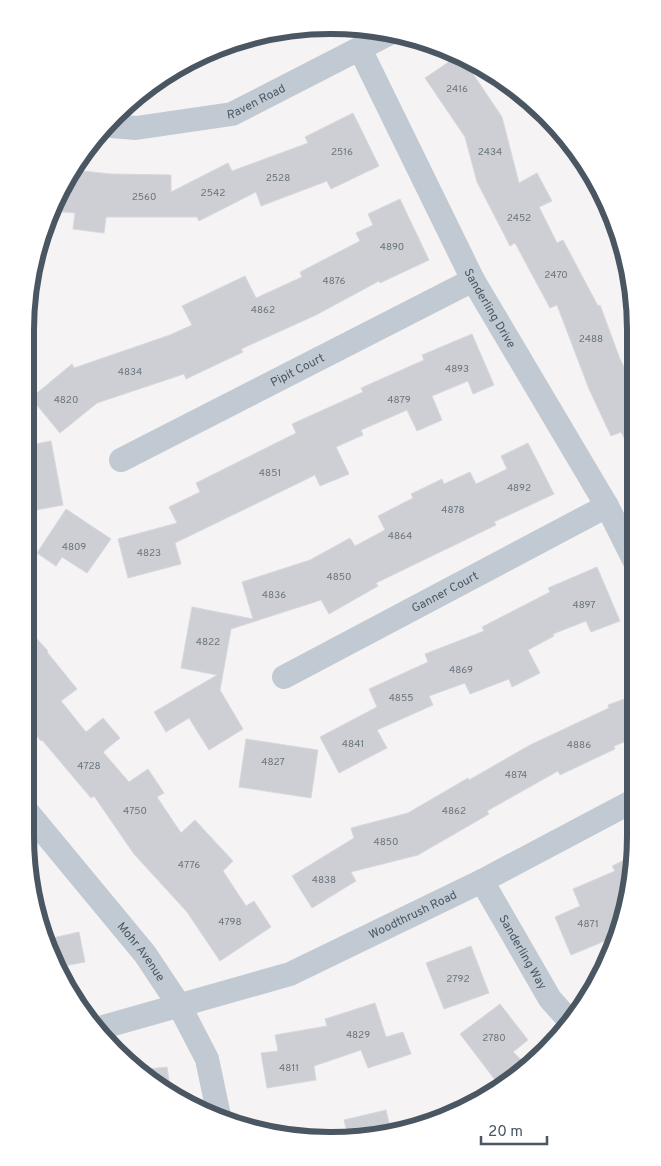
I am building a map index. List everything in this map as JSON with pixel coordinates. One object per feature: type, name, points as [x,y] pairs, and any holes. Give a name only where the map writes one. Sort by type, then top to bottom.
[{"type":"street","name":"Raven Road","points":[[116,126],[136,128],[232,114],[381,38]]},
{"type":"street","name":"Sanderling Drive","points":[[360,49],[473,280],[607,506],[627,546]]},
{"type":"street","name":"Pipit Court","points":[[121,460],[473,280]]},
{"type":"street","name":"Ganner Court","points":[[284,677],[607,506]]},
{"type":"street","name":"Woodthrush Road","points":[[104,1027],[290,974],[482,881],[627,804]]},
{"type":"street","name":"Mohr Avenue","points":[[34,820],[145,954],[179,1005],[207,1059],[218,1110]]},
{"type":"street","name":"Sanderling Way","points":[[482,881],[550,999],[566,1016]]},
{"type":"building","points":[[452,60],[469,68],[502,117],[519,183],[537,173],[552,201],[539,207],[557,243],[563,240],[598,306],[600,305],[627,373],[627,444],[621,432],[611,436],[589,389],[557,305],[550,308],[515,243],[510,246],[477,182],[465,137],[425,78]]},
{"type":"building","points":[[353,113],[379,166],[331,189],[327,181],[261,206],[256,192],[199,221],[197,217],[106,217],[104,233],[73,229],[75,213],[58,212],[81,171],[111,174],[171,175],[171,192],[228,163],[232,171],[308,143],[305,137]]},
{"type":"building","points":[[400,199],[429,260],[380,283],[379,281],[316,315],[241,349],[243,352],[186,379],[184,374],[97,403],[60,433],[34,402],[34,396],[72,364],[74,368],[170,335],[192,325],[182,306],[245,276],[256,298],[302,277],[300,272],[360,241],[356,233],[373,225],[368,214]]},
{"type":"building","points":[[472,334],[494,385],[473,394],[468,381],[432,396],[442,420],[417,431],[407,410],[361,430],[363,435],[336,447],[349,474],[320,486],[315,475],[175,543],[181,564],[128,578],[118,539],[177,523],[169,507],[200,492],[196,483],[296,433],[292,424],[363,392],[361,388],[424,360],[422,355]]},
{"type":"building","points":[[51,441],[63,505],[34,510],[34,444]]},
{"type":"building","points":[[528,443],[554,494],[494,522],[496,525],[376,583],[378,586],[329,614],[321,600],[231,629],[220,690],[243,729],[209,750],[189,718],[166,732],[154,712],[217,675],[181,668],[192,607],[253,619],[242,582],[310,560],[350,538],[355,546],[385,530],[378,516],[413,498],[411,494],[442,479],[444,484],[470,472],[476,484],[507,469],[501,456]]},
{"type":"building","points":[[66,509],[111,539],[87,573],[62,557],[56,566],[37,553]]},
{"type":"building","points":[[597,567],[620,621],[591,632],[586,621],[553,634],[554,636],[528,650],[540,673],[512,687],[509,679],[470,694],[465,683],[429,696],[433,705],[377,730],[387,748],[339,773],[320,737],[377,707],[369,689],[428,662],[425,654],[484,631],[482,627],[550,592],[548,588]]},
{"type":"building","points":[[34,636],[77,689],[61,701],[86,732],[103,718],[120,738],[103,752],[129,782],[148,769],[164,793],[157,797],[181,833],[195,820],[233,861],[223,871],[246,906],[254,901],[271,927],[220,961],[187,912],[134,854],[94,796],[91,798],[34,733]]},
{"type":"building","points":[[627,698],[627,741],[614,746],[615,749],[560,775],[558,771],[487,811],[489,814],[418,855],[351,872],[356,881],[312,908],[292,876],[354,838],[351,828],[408,813],[530,745],[609,708],[608,705]]},
{"type":"building","points":[[246,739],[318,750],[311,798],[239,787]]},
{"type":"building","points":[[627,859],[622,893],[609,939],[571,955],[555,917],[580,906],[573,889],[615,871],[612,866]]},
{"type":"building","points":[[79,932],[85,962],[64,966],[52,938]]},
{"type":"building","points":[[471,946],[489,993],[444,1009],[426,963]]},
{"type":"building","points":[[375,1003],[386,1037],[403,1032],[411,1054],[368,1068],[361,1050],[314,1066],[316,1080],[267,1088],[261,1053],[278,1051],[275,1035],[327,1026],[325,1019]]},
{"type":"building","points":[[500,1004],[528,1040],[513,1052],[523,1061],[496,1081],[460,1034]]},
{"type":"building","points":[[167,1067],[170,1084],[150,1071],[148,1069]]},
{"type":"building","points":[[386,1110],[390,1126],[347,1132],[344,1120]]}]
